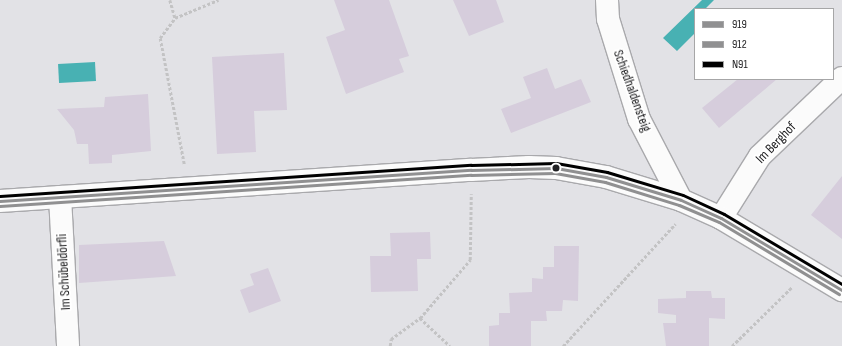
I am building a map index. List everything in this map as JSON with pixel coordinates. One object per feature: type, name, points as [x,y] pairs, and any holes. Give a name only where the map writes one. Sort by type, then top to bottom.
[{"type":"main road","name":"Schiedhaldensteig","points":[[607,0],[608,19],[639,119],[687,202]]},
{"type":"main road","name":"Im Berghof","points":[[721,218],[760,156],[842,78]]},
{"type":"main road","points":[[0,201],[471,170],[529,167],[556,168],[606,177],[687,202],[721,218],[808,272],[842,290]]},
{"type":"main road","name":"Im Schübeldörfli","points":[[60,197],[68,346]]},
{"type":"path","points":[[170,0],[175,18]]},
{"type":"path","points":[[189,188],[160,38],[175,18],[218,0]]},
{"type":"path","points":[[390,346],[391,339],[420,318],[470,260],[471,170]]},
{"type":"path","points":[[563,346],[687,202]]},
{"type":"path","points":[[732,346],[808,272]]},
{"type":"path","points":[[420,318],[450,346]]},
{"type":"water","points":[[702,0],[714,0],[706,8],[694,8],[694,34],[677,51],[663,38]]},
{"type":"water","points":[[95,62],[96,81],[59,83],[58,64]]},
{"type":"building","points":[[334,0],[389,0],[409,56],[399,59],[404,72],[346,94],[326,37],[345,30]]},
{"type":"building","points":[[453,0],[496,0],[504,22],[469,36]]},
{"type":"building","points":[[284,53],[287,110],[254,111],[256,152],[217,154],[212,57]]},
{"type":"building","points":[[547,68],[555,89],[581,79],[591,102],[511,133],[501,109],[531,98],[523,77]]},
{"type":"building","points":[[737,80],[776,80],[719,128],[702,108]]},
{"type":"building","points":[[148,94],[151,151],[112,155],[112,163],[89,164],[88,144],[77,144],[74,130],[57,109],[104,107],[105,97]]},
{"type":"building","points":[[842,176],[842,239],[811,215]]},
{"type":"building","points":[[430,232],[431,259],[417,259],[418,291],[371,292],[370,256],[391,256],[390,233]]},
{"type":"building","points":[[164,241],[176,276],[79,283],[79,245]]},
{"type":"building","points":[[554,246],[579,246],[578,301],[563,300],[562,311],[546,311],[547,321],[531,321],[531,346],[489,346],[489,326],[499,325],[499,313],[510,313],[509,293],[532,292],[532,278],[543,279],[543,267],[554,267]]},
{"type":"building","points":[[268,268],[281,301],[249,313],[240,290],[254,285],[250,274]]},
{"type":"building","points":[[686,291],[711,291],[712,298],[725,298],[725,319],[709,318],[709,346],[666,346],[663,323],[676,323],[676,315],[658,313],[658,299],[686,298]]},
{"type":"transit line","name":"N91","points":[[0,196],[471,165],[556,163],[607,172],[683,195],[724,214],[842,284]]},
{"type":"transit line","name":"919","points":[[0,201],[471,170],[556,168],[606,177],[681,200],[721,218],[842,290]]},
{"type":"transit line","name":"912","points":[[0,206],[471,175],[555,173],[605,182],[679,205],[719,222],[839,294]]}]
